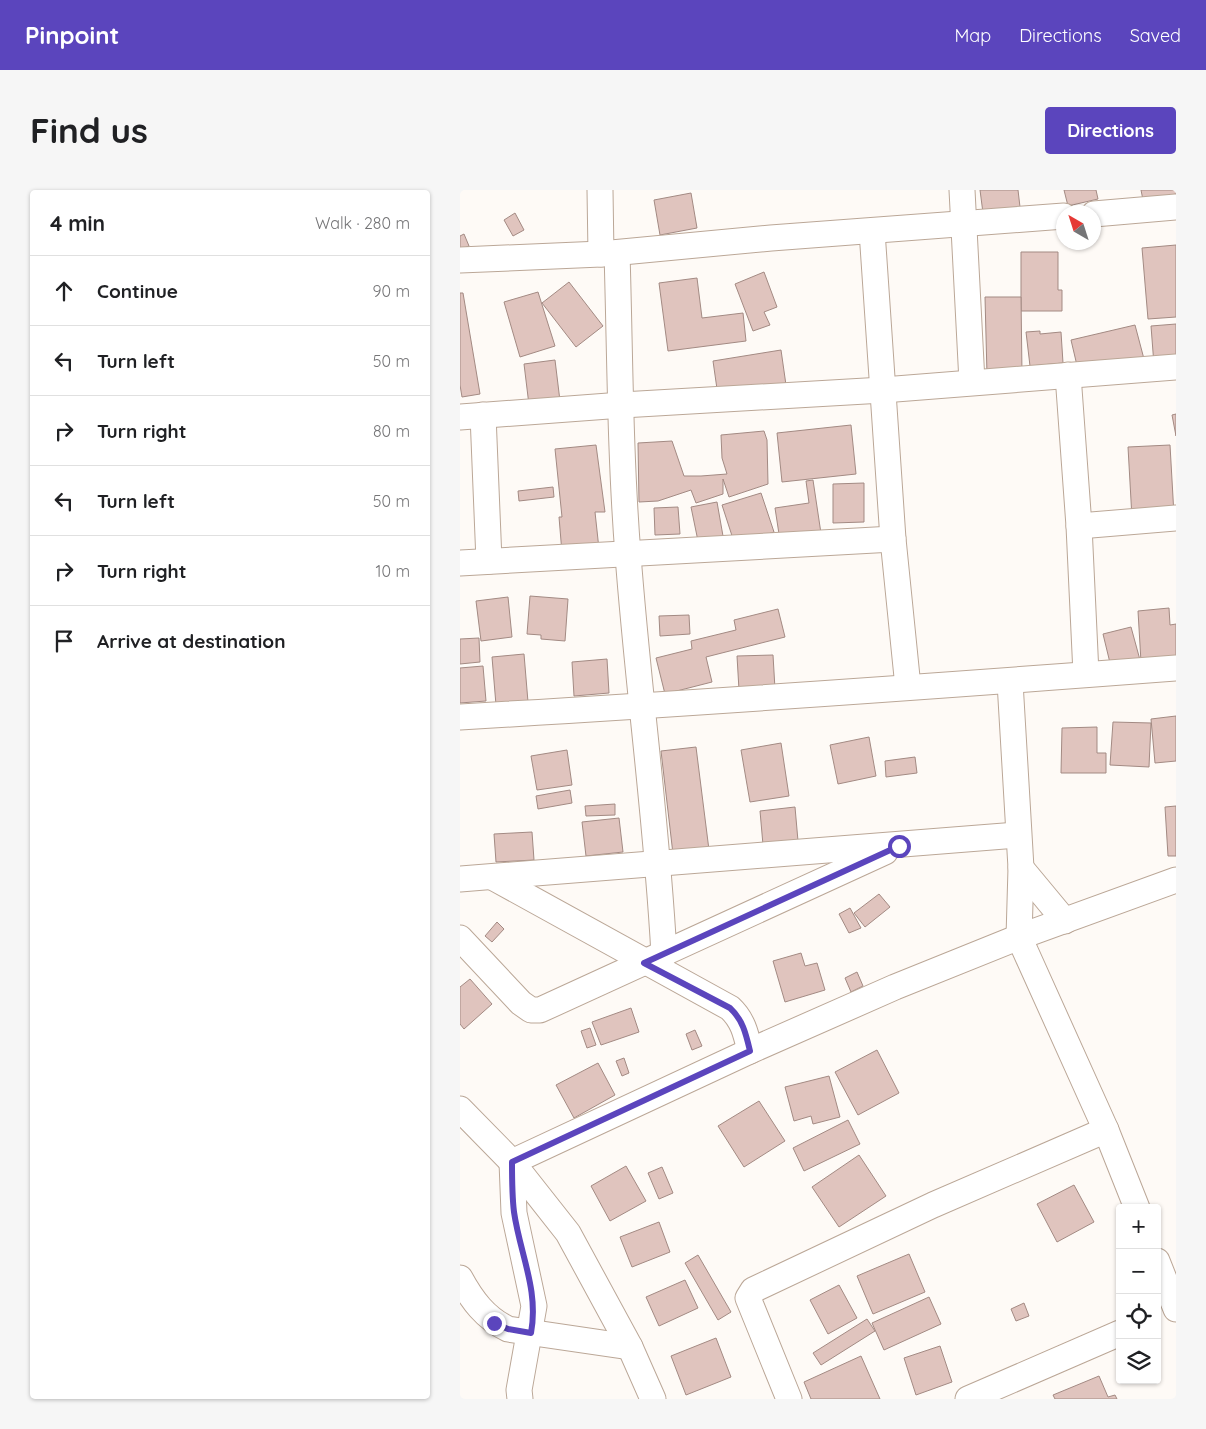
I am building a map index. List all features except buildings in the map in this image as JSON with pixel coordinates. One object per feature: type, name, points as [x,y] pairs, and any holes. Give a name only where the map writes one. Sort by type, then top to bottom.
[{"type":"street","points":[[600,190],[609,253],[622,404],[628,552],[640,707],[659,864],[654,959]]},
{"type":"street","points":[[962,190],[972,382]]},
{"type":"street","points":[[1101,213],[1176,207]]},
{"type":"street","points":[[460,260],[609,253],[1056,217]]},
{"type":"street","points":[[872,231],[893,539],[908,687]]},
{"type":"street","points":[[489,560],[471,416],[622,404],[883,390],[1176,367]]},
{"type":"street","points":[[1068,375],[1079,526],[1086,674]]},
{"type":"street","points":[[1079,526],[1176,518]]},
{"type":"street","points":[[460,563],[628,552],[893,539]]},
{"type":"street","points":[[460,717],[1010,682],[1086,674],[1176,668]]},
{"type":"street","points":[[1010,682],[1017,835],[1021,868],[1019,937],[1106,1130],[1134,1204]]},
{"type":"street","points":[[460,879],[494,878],[1017,835]]},
{"type":"street","points":[[460,938],[521,1003],[531,1010],[540,1010],[899,846]]},
{"type":"street","points":[[1021,868],[1065,921]]},
{"type":"street","points":[[494,878],[654,959],[730,1008],[743,1024],[750,1051]]},
{"type":"street","points":[[512,1162],[750,1051],[895,987],[1019,937],[1176,880]]},
{"type":"street","points":[[460,1109],[512,1162],[568,1233],[630,1347],[653,1399]]},
{"type":"street","points":[[789,1399],[748,1298],[754,1290],[933,1205],[1106,1130]]},
{"type":"street","points":[[512,1162],[514,1213],[534,1306],[531,1333],[519,1390],[520,1399]]},
{"type":"street","points":[[1161,1271],[1176,1309],[1161,1315]]},
{"type":"street","points":[[460,1278],[472,1301],[494,1323],[508,1329],[630,1347]]},
{"type":"street","points":[[968,1399],[1116,1335]]},
{"type":"route","points":[[494,1323],[508,1329],[531,1333],[534,1319],[532,1291],[514,1213],[512,1162],[750,1051],[743,1024],[730,1008],[644,963],[899,846]]}]
